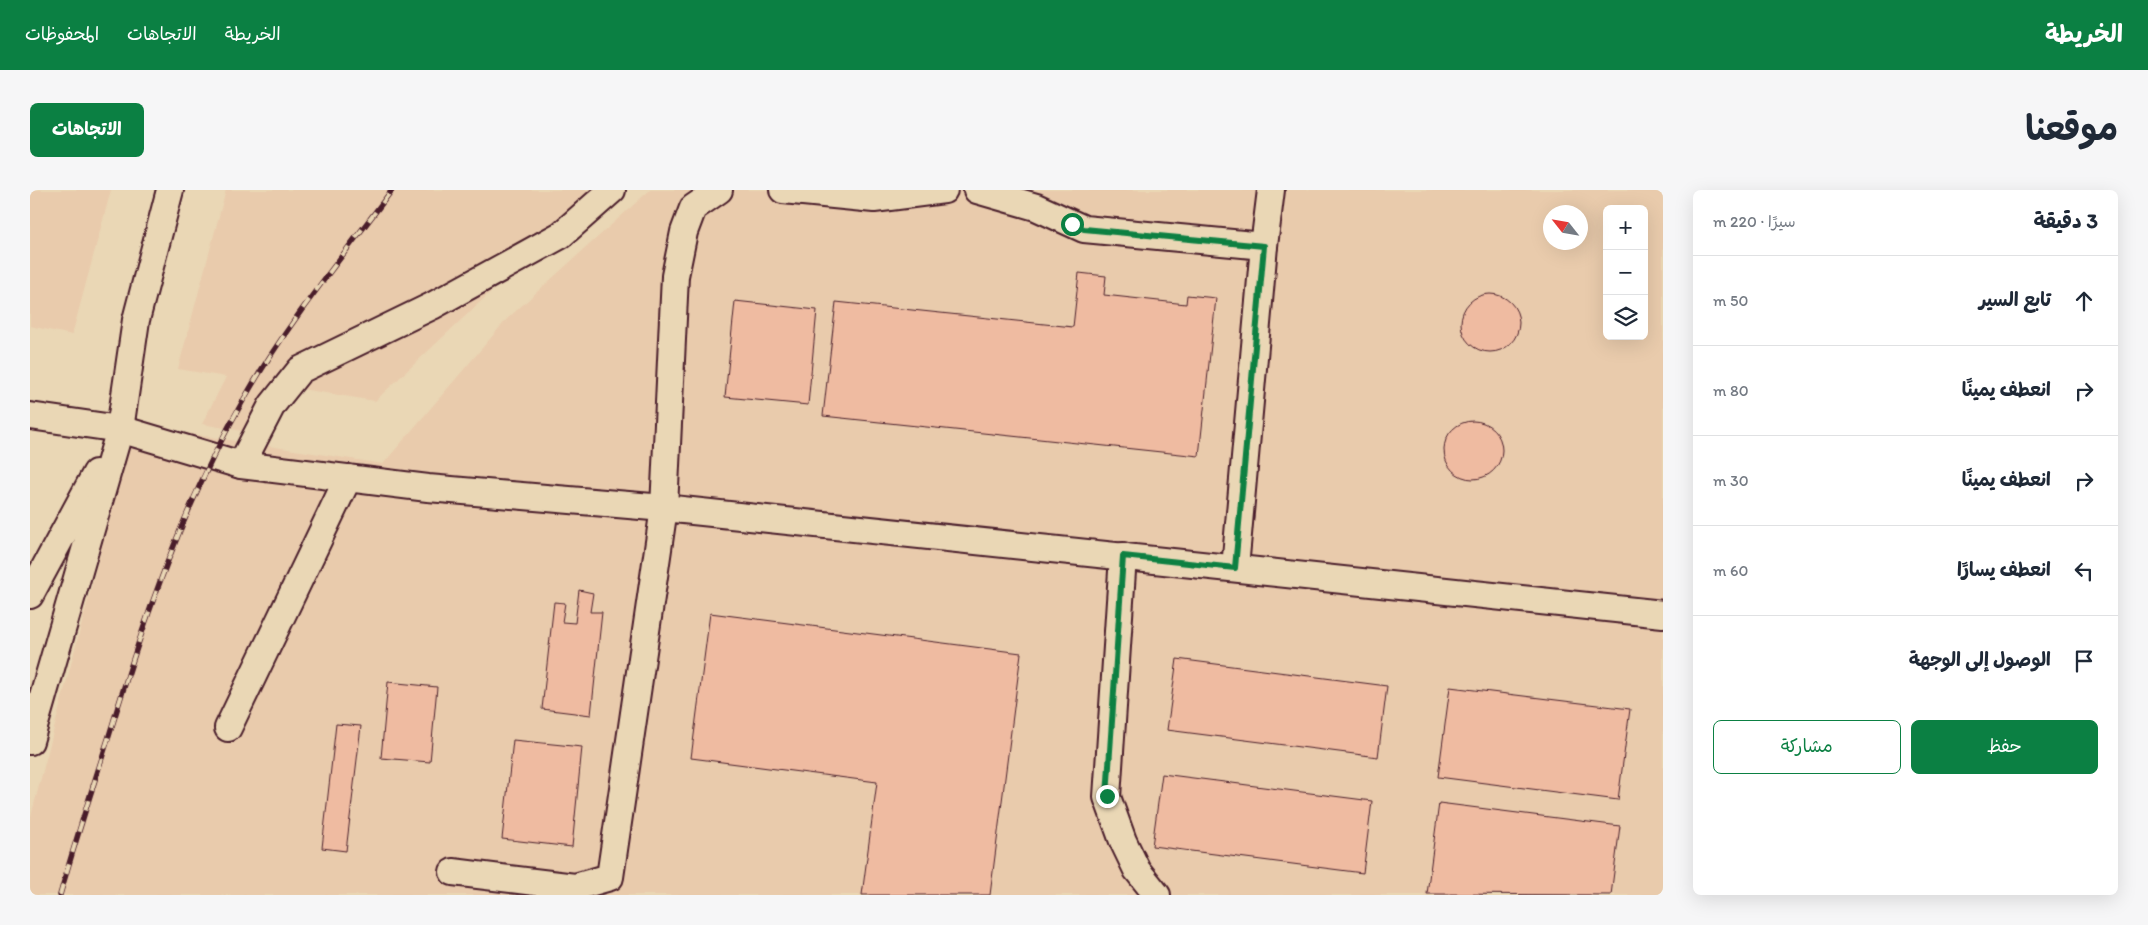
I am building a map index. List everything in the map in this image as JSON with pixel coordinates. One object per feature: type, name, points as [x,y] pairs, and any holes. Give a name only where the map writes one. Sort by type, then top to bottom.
[{"type":"street","points":[[30,741],[120,429],[136,320],[170,190]]},
{"type":"street","points":[[241,465],[272,405],[300,370],[432,306],[562,235],[612,190]]},
{"type":"street","points":[[453,872],[575,887],[612,886],[664,508],[675,276],[684,232],[693,208],[719,190]]},
{"type":"street","points":[[784,190],[874,199],[944,190]]},
{"type":"street","points":[[977,190],[1036,207],[1084,229],[1264,246]]},
{"type":"street","points":[[1235,568],[1264,246],[1271,190]]},
{"type":"street","points":[[30,416],[120,429],[241,465],[428,488],[664,508],[1663,614]]},
{"type":"street","points":[[30,595],[120,429]]},
{"type":"street","points":[[228,728],[348,478]]},
{"type":"street","points":[[1123,556],[1107,796],[1122,841],[1137,870],[1157,895]]},
{"type":"shaded area","points":[[30,190],[111,190],[72,335],[30,326]]},
{"type":"shaded area","points":[[226,190],[599,190],[375,401],[277,385],[248,432],[202,424],[226,377],[178,369]]},
{"type":"shaded area","points":[[650,190],[1663,190],[1663,895],[30,895],[30,820],[134,425],[383,464],[507,319]]},
{"type":"building","points":[[1079,273],[1106,276],[1104,295],[1186,304],[1187,295],[1216,298],[1199,456],[823,416],[836,302],[1073,327]]},
{"type":"building","points":[[1490,294],[1501,296],[1511,302],[1517,312],[1519,323],[1517,334],[1511,344],[1501,350],[1490,352],[1479,350],[1469,344],[1463,334],[1461,323],[1463,312],[1469,302],[1479,296]]},
{"type":"building","points":[[735,301],[817,310],[808,405],[725,397]]},
{"type":"building","points":[[1467,421],[1479,421],[1494,429],[1502,444],[1502,456],[1494,471],[1479,479],[1467,479],[1452,471],[1444,456],[1444,444],[1452,429]]},
{"type":"building","points":[[579,590],[593,593],[590,612],[602,612],[591,715],[542,709],[554,602],[565,603],[562,622],[575,623]]},
{"type":"building","points":[[710,613],[1021,653],[990,895],[862,895],[877,782],[691,758]]},
{"type":"building","points":[[1177,659],[1387,686],[1378,757],[1167,730]]},
{"type":"building","points":[[388,682],[437,687],[430,762],[381,758]]},
{"type":"building","points":[[1450,687],[1630,709],[1618,800],[1438,777]]},
{"type":"building","points":[[336,724],[361,726],[346,851],[322,848]]},
{"type":"building","points":[[513,740],[582,747],[572,847],[502,839]]},
{"type":"building","points":[[1162,774],[1372,801],[1363,873],[1152,846]]},
{"type":"building","points":[[1439,803],[1620,826],[1611,895],[1427,894]]},
{"type":"railway","points":[[60,895],[136,649],[167,564],[202,480],[222,439],[260,372],[315,292],[392,190]]},
{"type":"route","points":[[1072,224],[1084,229],[1264,246],[1235,568],[1123,556],[1107,796]]}]
